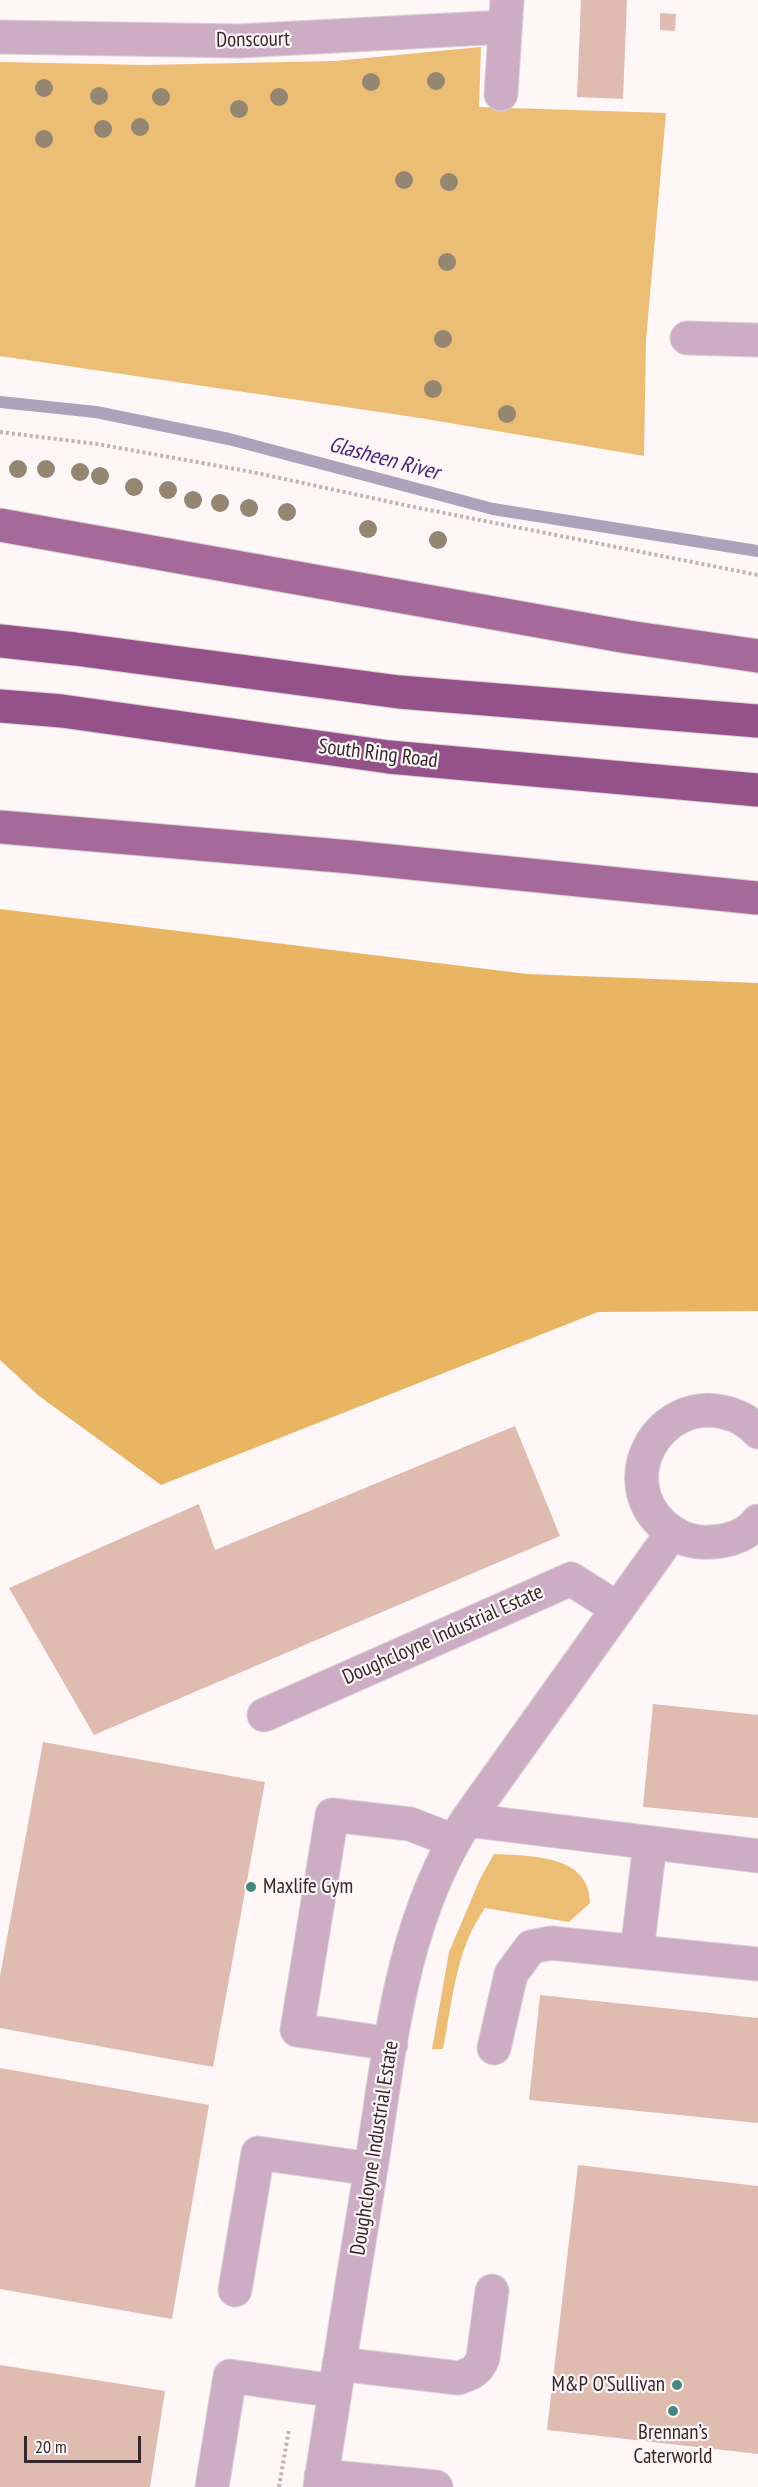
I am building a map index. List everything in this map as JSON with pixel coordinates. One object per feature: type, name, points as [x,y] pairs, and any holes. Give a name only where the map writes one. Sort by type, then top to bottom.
[{"type":"highway","points":[[0,641],[399,692],[758,721]]},
{"type":"highway","name":"South Ring Road","points":[[0,706],[62,711],[389,756],[758,790]]},
{"type":"highway","points":[[0,712],[62,711]]},
{"type":"main road","points":[[0,525],[628,637],[758,656]]},
{"type":"main road","points":[[0,827],[351,857],[758,898]]},
{"type":"street","name":"Donscourt","points":[[0,36],[240,41],[506,14]]},
{"type":"street","points":[[501,94],[506,14]]},
{"type":"street","points":[[687,338],[758,340]]},
{"type":"street","points":[[758,1432],[735,1414],[713,1410],[691,1412],[671,1421],[655,1436],[645,1455],[641,1477],[645,1498],[656,1518],[672,1533],[693,1542],[715,1543],[737,1537],[758,1521]]},
{"type":"street","name":"Doughcloyne Industrial Estate","points":[[321,2481],[391,2044],[409,1954],[427,1897],[461,1830],[672,1533]]},
{"type":"street","name":"Doughcloyne Industrial Estate","points":[[264,1715],[571,1579],[618,1609]]},
{"type":"street","points":[[391,2044],[297,2030],[332,1815],[461,1830],[650,1844],[758,1856]]},
{"type":"street","points":[[638,1950],[650,1844]]},
{"type":"street","points":[[494,2048],[512,1974],[531,1947],[551,1942],[758,1964]]},
{"type":"street","points":[[235,2290],[258,2153],[371,2169]]},
{"type":"street","points":[[212,2487],[230,2376],[458,2378],[479,2368],[483,2358],[492,2291]]},
{"type":"street","points":[[321,2481],[436,2487]]},
{"type":"path","points":[[0,432],[97,444],[252,472],[409,506],[758,574]]},
{"type":"shaded area","points":[[481,47],[479,107],[666,113],[646,340],[644,456],[420,418],[0,356],[0,62],[145,65],[335,61]]},
{"type":"shaded area","points":[[0,909],[527,974],[758,983],[758,1311],[598,1312],[161,1485],[39,1396],[0,1360]]},
{"type":"shaded area","points":[[494,1854],[540,1857],[569,1866],[580,1875],[587,1887],[590,1903],[569,1922],[485,1908],[467,1941],[461,1959],[443,2049],[432,2049],[449,1952],[480,1879]]},
{"type":"building","points":[[581,0],[627,0],[623,99],[577,97]]},
{"type":"building","points":[[660,13],[676,14],[675,31],[660,30]]},
{"type":"building","points":[[515,1426],[560,1536],[94,1735],[9,1588],[199,1504],[215,1550]]},
{"type":"building","points":[[653,1704],[758,1715],[758,1818],[643,1807]]},
{"type":"building","points":[[43,1742],[265,1782],[213,2067],[0,2028],[0,1976]]},
{"type":"building","points":[[540,1995],[758,2018],[758,2123],[529,2100]]},
{"type":"building","points":[[0,2068],[209,2105],[172,2319],[0,2289]]},
{"type":"building","points":[[578,2165],[758,2186],[758,2454],[547,2430]]},
{"type":"building","points":[[0,2365],[165,2391],[150,2487],[0,2487]]},
{"type":"waterway","name":"Glasheen River","points":[[0,402],[96,412],[229,439],[493,509],[758,551]]},
{"type":"place","name":"Maxlife Gym","points":[[251,1887]]},
{"type":"place","name":"M&P O’Sullivan","points":[[677,2385]]},
{"type":"place","name":"Brennan’s Caterworld","points":[[673,2411]]}]
